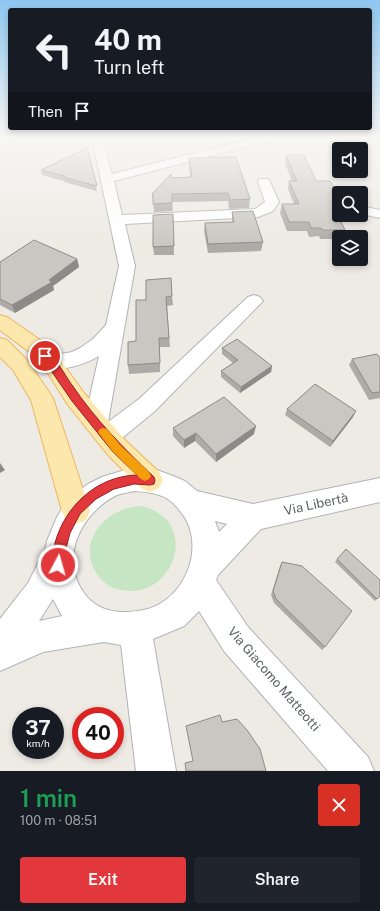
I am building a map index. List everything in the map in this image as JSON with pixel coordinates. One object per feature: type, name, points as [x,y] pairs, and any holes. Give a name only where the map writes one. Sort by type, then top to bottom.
[{"type":"main road","points":[[0,321],[34,345],[51,362],[76,398],[116,448],[150,480]]},
{"type":"main road","points":[[0,346],[20,365],[42,398],[76,511]]},
{"type":"street","points":[[101,430],[114,328],[127,266],[107,174]]},
{"type":"street","points":[[108,179],[128,174]]},
{"type":"street","points":[[117,220],[258,212],[267,209],[271,206],[272,202],[264,182]]},
{"type":"street","points":[[368,211],[380,214]]},
{"type":"street","points":[[101,430],[147,404],[254,301]]},
{"type":"street","points":[[51,362],[74,360],[87,355],[102,342],[114,328]]},
{"type":"street","points":[[0,646],[39,594],[58,556],[64,531],[76,511],[92,495],[112,484],[134,479],[150,480],[166,484],[181,493],[191,502],[201,518],[208,544],[202,574]]},
{"type":"street","name":"Via Libertà","points":[[191,502],[253,517],[380,490]]},
{"type":"street","points":[[0,654],[42,636],[118,628],[163,620],[183,606],[202,574],[253,517]]},
{"type":"street","points":[[58,556],[59,574],[68,598],[84,616],[118,628]]},
{"type":"street","name":"Via Giacomo Matteotti","points":[[202,574],[236,639],[354,771]]},
{"type":"street","points":[[118,628],[156,771]]},
{"type":"green space","points":[[140,506],[159,514],[171,526],[176,541],[174,557],[167,572],[155,583],[140,590],[115,589],[107,585],[100,578],[93,566],[90,554],[91,542],[96,531],[114,514],[126,509]]},
{"type":"building","points":[[57,174],[94,174],[97,186],[63,177],[65,176]]},
{"type":"building","points":[[171,174],[171,178],[192,177],[192,174],[242,174],[250,199],[230,200],[228,193],[172,194],[172,203],[153,204],[152,194]]},
{"type":"building","points":[[294,174],[313,174],[316,181],[330,181],[333,186],[332,222],[341,222],[345,230],[322,230],[321,228],[311,228],[309,222],[289,222],[282,204],[299,204],[289,181],[297,181]]},
{"type":"building","points":[[253,211],[263,242],[208,244],[205,223],[234,222],[232,212]]},
{"type":"building","points":[[173,214],[174,246],[153,247],[153,215]]},
{"type":"building","points":[[34,240],[77,259],[49,280],[52,282],[12,305],[0,299],[0,262]]},
{"type":"building","points":[[171,278],[172,296],[166,297],[169,338],[159,338],[160,363],[128,365],[128,342],[136,341],[136,300],[146,300],[146,280]]},
{"type":"building","points":[[237,339],[272,366],[241,387],[221,371],[238,360],[222,348]]},
{"type":"building","points":[[377,354],[380,358],[380,392],[372,393],[352,359]]},
{"type":"building","points":[[315,384],[356,411],[333,441],[287,409]]},
{"type":"building","points":[[224,397],[256,426],[216,454],[196,433],[184,440],[173,428]]},
{"type":"building","points":[[346,549],[380,580],[380,596],[377,599],[337,559]]},
{"type":"building","points":[[282,562],[302,566],[352,611],[325,647],[276,599],[273,591]]},
{"type":"building","points":[[220,715],[222,722],[237,719],[247,730],[260,749],[266,771],[186,771],[185,763],[193,761],[186,726]]},
{"type":"slow traffic","points":[[103,432],[116,448],[145,476]]},
{"type":"route","points":[[45,356],[116,448],[150,480],[134,479],[112,484],[92,495],[76,511],[64,531],[58,556],[58,565]]}]
